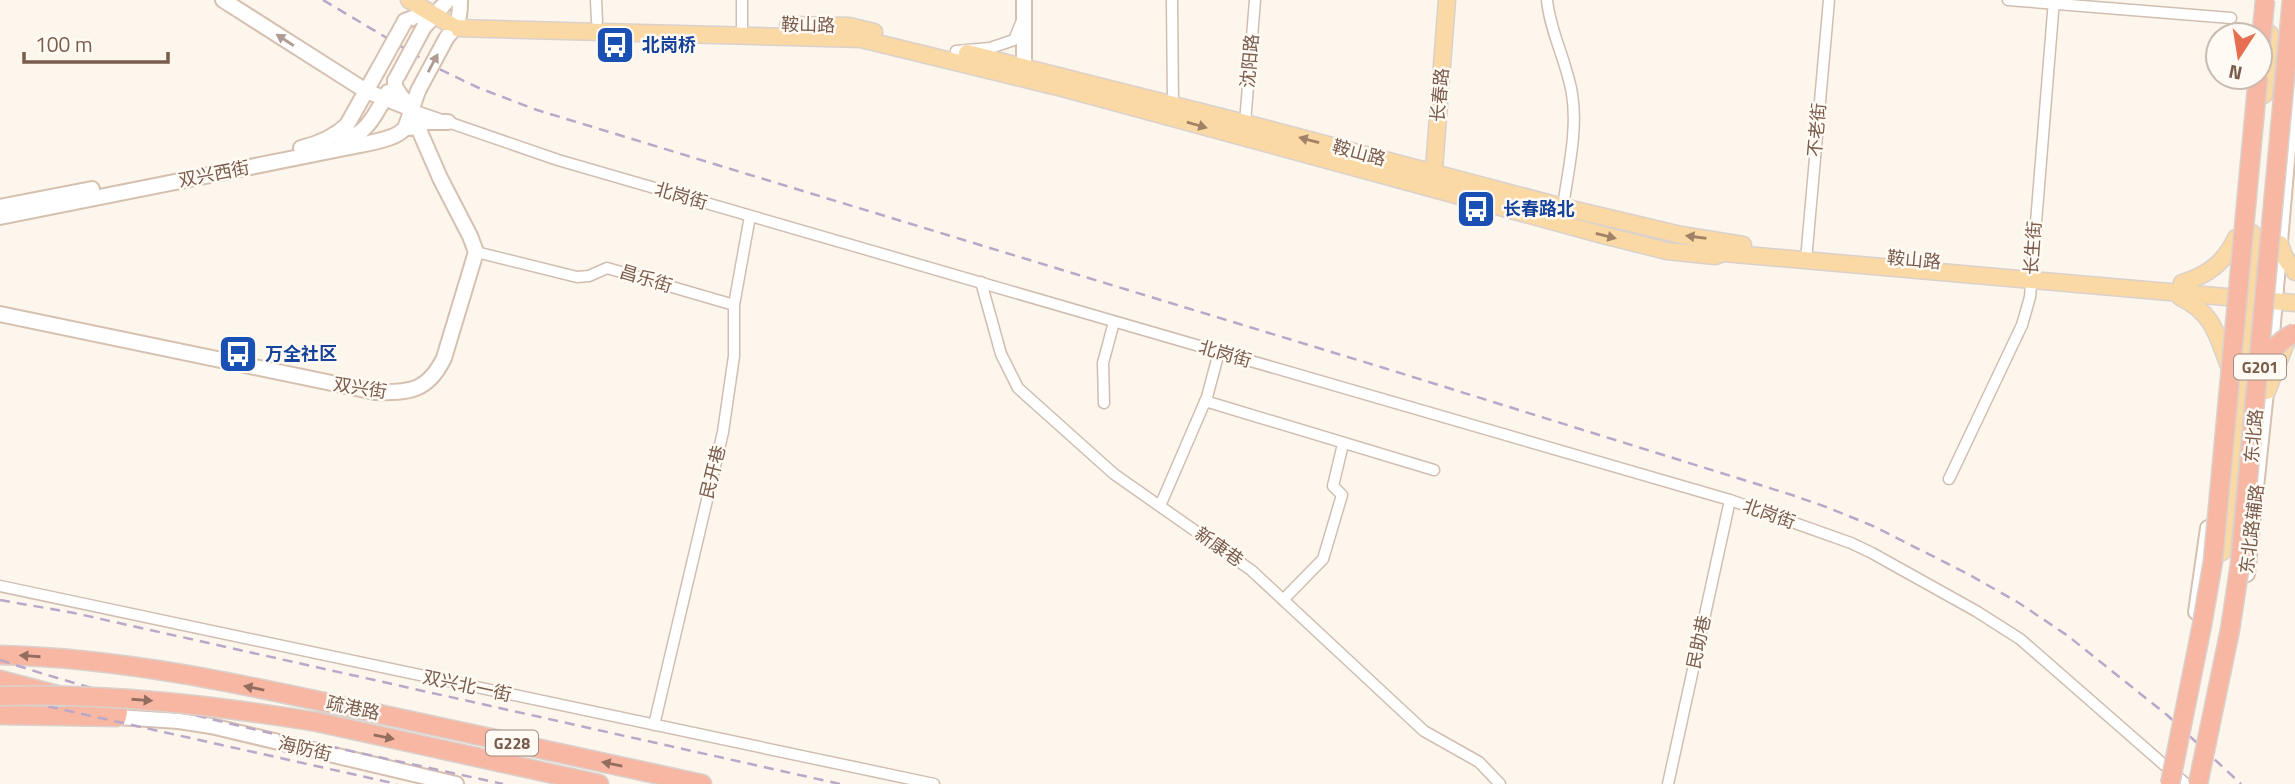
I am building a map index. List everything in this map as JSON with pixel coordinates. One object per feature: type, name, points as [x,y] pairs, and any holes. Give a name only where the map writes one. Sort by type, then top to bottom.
[{"type":"highway","points":[[2263,21],[2265,0]]},
{"type":"highway","name":"东北路","points":[[2204,779],[2238,577],[2262,387],[2294,1]]},
{"type":"highway","name":"东北路","points":[[2181,783],[2213,561],[2257,91]]},
{"type":"highway","points":[[2262,387],[2268,357],[2278,344],[2295,333]]},
{"type":"highway","name":"疏港路","points":[[0,655],[135,666],[321,702],[702,784]]},
{"type":"highway","points":[[8,681],[81,709],[118,714]]},
{"type":"highway","points":[[8,681],[25,693],[23,708],[19,714]]},
{"type":"highway","name":"疏港路","points":[[0,696],[86,696],[206,705],[317,722],[599,784]]},
{"type":"highway","points":[[0,715],[60,716],[81,709]]},
{"type":"main road","points":[[403,0],[405,21]]},
{"type":"main road","name":"鞍山路","points":[[409,0],[435,10],[454,27],[474,29],[742,29],[849,26],[1024,67],[1563,207],[1681,235],[1806,255],[2031,275],[2182,283],[2275,296],[2295,303]]},
{"type":"main road","name":"长春路","points":[[1433,190],[1447,0]]},
{"type":"main road","name":"东北路","points":[[2272,21],[2273,0]]},
{"type":"main road","name":"东北路","points":[[2274,22],[2284,0]]},
{"type":"main road","points":[[2274,24],[2294,1]]},
{"type":"main road","name":"鞍山路","points":[[454,27],[597,21],[861,39],[1070,90],[1667,251],[1715,256],[1723,253],[1806,255]]},
{"type":"main road","points":[[2274,30],[2295,45]]},
{"type":"main road","name":"东北路","points":[[2239,359],[2233,563],[2212,676],[2197,721],[2221,561],[2238,388],[2239,359],[2245,293],[2259,222],[2267,91]]},
{"type":"main road","name":"东北路","points":[[2245,293],[2262,242],[2259,222]]},
{"type":"main road","points":[[2182,283],[2208,273],[2229,253],[2236,238]]},
{"type":"main road","points":[[2262,242],[2278,267]]},
{"type":"main road","points":[[2280,244],[2284,256],[2295,272]]},
{"type":"main road","name":"鞍山路","points":[[2031,275],[2164,292],[2245,293]]},
{"type":"main road","points":[[2164,292],[2196,305],[2239,359]]},
{"type":"main road","name":"鞍山路","points":[[2275,296],[2295,292]]},
{"type":"main road","points":[[2262,387],[2295,327]]},
{"type":"main road","points":[[2184,670],[2206,648],[2194,624]]},
{"type":"main road","points":[[2212,676],[2234,653]]},
{"type":"main road","points":[[2181,783],[2191,754]]},
{"type":"street","points":[[223,0],[366,91],[385,96],[410,109]]},
{"type":"street","points":[[402,131],[408,123],[410,109],[419,89],[454,27],[460,0]]},
{"type":"street","points":[[596,0],[597,21]]},
{"type":"street","points":[[742,0],[742,29]]},
{"type":"street","points":[[1024,0],[1024,67]]},
{"type":"street","points":[[1172,0],[1173,105]]},
{"type":"street","name":"沈阳路","points":[[1245,123],[1255,0]]},
{"type":"street","points":[[1547,0],[1548,14],[1572,94],[1573,129],[1563,207]]},
{"type":"street","name":"不老街","points":[[1806,255],[1829,0]]},
{"type":"street","points":[[2008,0],[2231,18]]},
{"type":"street","points":[[2257,0],[2268,21]]},
{"type":"street","name":"长生街","points":[[1949,479],[2022,324],[2030,297],[2054,2]]},
{"type":"street","points":[[342,77],[367,76],[379,68],[405,21],[435,10]]},
{"type":"street","points":[[350,147],[365,136],[435,10]]},
{"type":"street","points":[[956,51],[990,48],[1014,40],[1024,16]]},
{"type":"street","name":"东北路辅路","points":[[2215,738],[2234,653],[2248,566],[2262,387],[2278,267],[2295,67]]},
{"type":"street","points":[[379,68],[385,96]]},
{"type":"street","name":"双兴西街","points":[[0,207],[316,144],[347,125],[379,68]]},
{"type":"street","points":[[396,78],[395,87],[410,109],[476,252]]},
{"type":"street","points":[[2245,293],[2236,238],[2249,91]]},
{"type":"street","name":"北岗街","points":[[410,109],[558,160],[1730,500],[1861,548],[1976,611],[2020,639],[2181,783]]},
{"type":"street","name":"双兴西街","points":[[0,218],[350,147],[393,136],[427,122],[448,122]]},
{"type":"street","points":[[316,144],[355,137],[370,123]]},
{"type":"street","name":"民开巷","points":[[654,724],[723,432],[734,356],[734,305],[750,216]]},
{"type":"street","name":"昌乐街","points":[[476,252],[577,277],[589,276],[607,268],[734,305]]},
{"type":"street","name":"双兴街","points":[[0,314],[375,393],[397,393],[429,382],[437,372],[449,344],[476,252]]},
{"type":"street","name":"新康巷","points":[[981,282],[1001,354],[1018,388],[1114,474],[1251,570],[1424,731],[1479,762],[1500,784]]},
{"type":"street","points":[[1104,403],[1103,363],[1114,322]]},
{"type":"street","points":[[1160,506],[1205,401],[1219,352]]},
{"type":"street","points":[[2178,702],[2239,359]]},
{"type":"street","points":[[1205,401],[1434,470]]},
{"type":"street","points":[[1283,600],[1323,559],[1342,495],[1333,486],[1343,444]]},
{"type":"street","name":"民助巷","points":[[1668,784],[1730,500]]},
{"type":"street","name":"双兴北一街","points":[[0,586],[934,784]]},
{"type":"street","name":"海防街","points":[[118,714],[211,726],[456,784]]},
{"type":"street","points":[[2162,784],[2171,736]]},
{"type":"railway","points":[[323,0],[439,69],[537,110],[1384,368],[1829,508],[1873,526],[2019,603],[2068,636],[2167,715],[2241,784]]},
{"type":"railway","points":[[0,600],[74,613],[840,784]]},
{"type":"railway","points":[[0,660],[187,713],[503,784]]},
{"type":"railway","points":[[0,689],[51,707],[397,784]]},
{"type":"place","name":"北岗桥","points":[[615,45]]},
{"type":"place","name":"长春路北","points":[[1476,209]]},
{"type":"place","name":"万全社区","points":[[238,354]]}]
